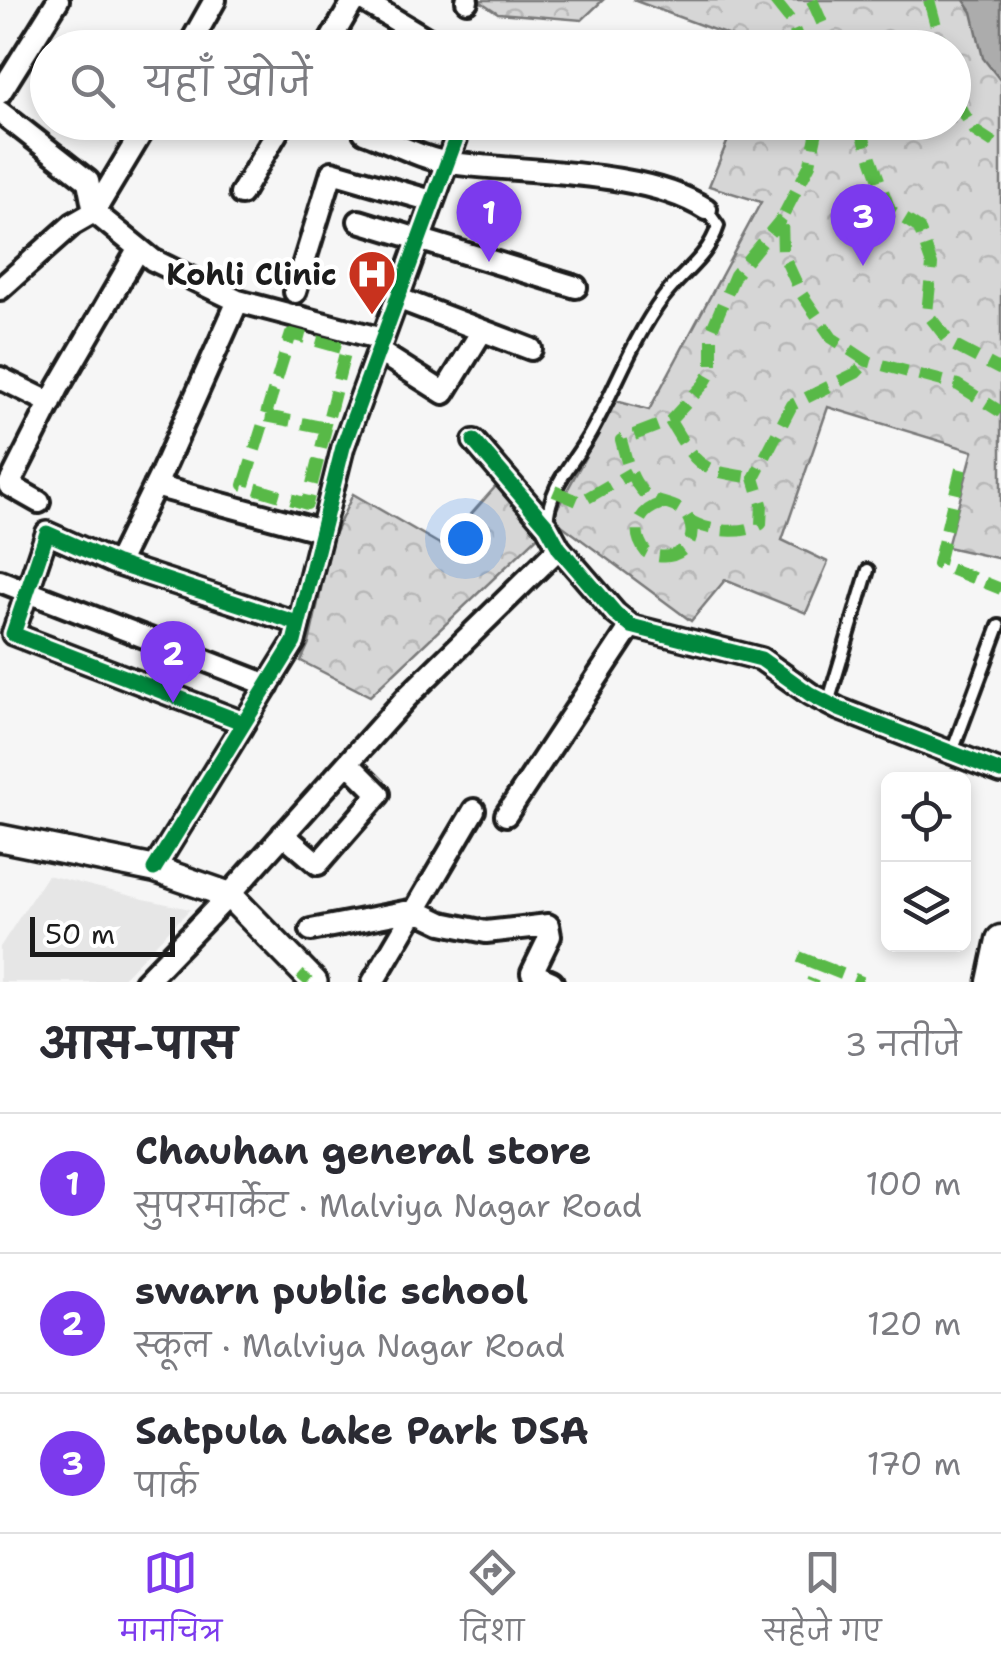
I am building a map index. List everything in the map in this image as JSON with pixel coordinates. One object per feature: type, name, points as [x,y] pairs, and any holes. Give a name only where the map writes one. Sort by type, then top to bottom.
[{"type":"main road","points":[[992,982],[1001,940]]},
{"type":"street","points":[[39,30],[58,0]]},
{"type":"street","points":[[198,30],[215,0]]},
{"type":"street","points":[[336,30],[354,0]]},
{"type":"street","points":[[362,0],[412,30]]},
{"type":"street","points":[[0,93],[30,45]]},
{"type":"street","points":[[0,112],[30,136]]},
{"type":"street","points":[[35,140],[88,182],[94,212],[138,250],[178,274],[238,301],[380,345],[444,394],[482,331]]},
{"type":"street","points":[[0,289],[74,224],[94,212],[137,140]]},
{"type":"street","points":[[241,194],[272,140]]},
{"type":"street","points":[[386,140],[447,162],[652,187],[684,196],[706,209]]},
{"type":"street","points":[[154,870],[294,642],[343,447],[455,140]]},
{"type":"street","points":[[295,292],[332,172],[432,202]]},
{"type":"street","points":[[359,221],[576,287]]},
{"type":"street","points":[[40,502],[9,485],[138,250]]},
{"type":"street","points":[[397,298],[531,349]]},
{"type":"street","points":[[116,564],[238,301]]},
{"type":"street","points":[[0,378],[51,403]]},
{"type":"street","points":[[474,441],[547,526],[559,548],[631,626],[761,658],[828,703],[991,769],[1001,788]]},
{"type":"street","points":[[155,486],[322,531]]},
{"type":"street","points":[[244,724],[13,634],[47,533],[116,564],[297,623]]},
{"type":"street","points":[[145,982],[407,697],[559,548]]},
{"type":"street","points":[[0,581],[268,685]]},
{"type":"street","points":[[506,815],[631,626]]},
{"type":"street","points":[[284,834],[318,864],[379,794],[348,763]]},
{"type":"street","points":[[373,982],[474,810]]},
{"type":"street","points":[[0,838],[154,870],[229,895],[308,979]]},
{"type":"street","points":[[311,930],[415,910],[442,923],[486,932],[548,925],[550,936],[532,974],[552,982]]},
{"type":"lane","points":[[547,526],[549,498],[591,432],[622,367],[664,298],[711,246],[718,226],[706,209]]},
{"type":"lane","points":[[828,703],[868,570]]},
{"type":"lane","points":[[951,753],[1000,626]]},
{"type":"shaded area","points":[[964,0],[1001,0],[1001,81],[983,58],[972,12]]},
{"type":"shaded area","points":[[47,875],[190,909],[119,982],[0,982],[0,947]]},
{"type":"green space","points":[[478,0],[603,0],[582,20],[498,13]]},
{"type":"green space","points":[[633,0],[1001,0],[1001,559],[947,547],[973,451],[828,407],[782,540],[828,562],[806,613],[725,580],[691,621],[552,518],[616,401],[649,410],[761,202],[709,186],[728,140],[971,140],[971,30],[714,30]]},
{"type":"green space","points":[[512,468],[550,525],[370,696],[301,661],[309,643],[332,539],[353,494],[443,546]]},
{"type":"marked path","points":[[774,0],[794,30]]},
{"type":"marked path","points":[[812,0],[825,30]]},
{"type":"marked path","points":[[929,0],[937,30]]},
{"type":"marked path","points":[[971,125],[1001,148]]},
{"type":"marked path","points":[[815,140],[810,164],[782,218],[783,254],[801,293],[832,338],[867,361],[958,385],[1001,412]]},
{"type":"marked path","points":[[865,140],[890,210],[919,228],[932,265],[927,313],[951,344],[1001,370]]},
{"type":"marked path","points":[[660,504],[641,518],[638,538],[646,552],[664,557],[686,546],[692,530],[689,520],[680,509],[643,492],[632,474],[621,440],[670,421],[704,384],[712,370],[712,329],[735,275],[782,218]]},
{"type":"marked path","points":[[266,416],[326,428],[346,349],[291,334],[244,485],[307,504],[326,428],[347,434]]},
{"type":"marked path","points":[[688,519],[724,530],[745,530],[761,524],[762,504],[754,478],[792,405],[856,373],[867,361]]},
{"type":"marked path","points":[[670,421],[702,464],[754,478]]},
{"type":"marked path","points":[[961,469],[938,564],[1001,589]]},
{"type":"marked path","points":[[554,491],[580,502],[631,473]]},
{"type":"marked path","points":[[799,957],[819,965],[812,982]]},
{"type":"marked path","points":[[819,965],[862,982]]},
{"type":"marked path","points":[[301,982],[308,974]]},
{"type":"cycle path","points":[[154,869],[294,642],[343,447],[455,140]]},
{"type":"cycle path","points":[[474,441],[547,526],[559,548],[631,626],[761,659],[810,694],[839,709],[1001,772]]},
{"type":"cycle path","points":[[244,723],[13,634],[47,533],[117,564],[297,623]]},
{"type":"place","name":"Chauhan general store","points":[[489,262]]},
{"type":"place","name":"Satpula Lake Park DSA","points":[[863,266]]},
{"type":"place","name":"Kohli Clinic","points":[[372,316]]},
{"type":"place","name":"swarn public school","points":[[173,703]]}]
